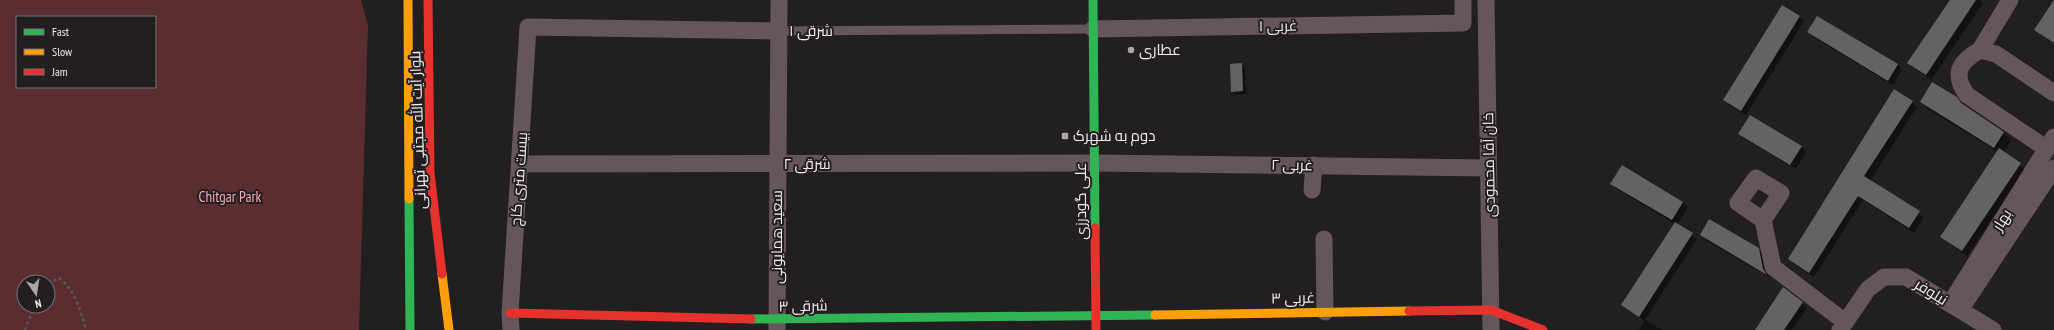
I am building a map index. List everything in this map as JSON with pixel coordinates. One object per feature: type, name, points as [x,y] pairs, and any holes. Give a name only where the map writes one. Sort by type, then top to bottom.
[{"type":"street","name":"بلوار آیت الله مجتبی تهرانی","points":[[408,0],[410,330]]},
{"type":"street","name":"بلوار آیت الله مجتبی تهرانی","points":[[428,0],[430,173],[448,330]]},
{"type":"street","name":"سعید همایونی","points":[[777,325],[779,0]]},
{"type":"street","name":"علی گودرزی","points":[[1093,0],[1096,330]]},
{"type":"street","name":"۱ غربی","points":[[1094,29],[1463,23],[1463,0]]},
{"type":"street","name":"خان آقا محمودی","points":[[1486,0],[1491,330]]},
{"type":"street","points":[[2010,0],[1980,50],[1967,58],[1959,71],[1960,85],[1967,95],[2050,143]]},
{"type":"street","points":[[398,7],[409,33]]},
{"type":"street","name":"۱ شرقی","points":[[528,27],[778,31]]},
{"type":"street","name":"بیست متری کاج","points":[[511,330],[510,313],[528,27]]},
{"type":"street","points":[[1980,50],[1996,54],[2054,93]]},
{"type":"street","name":"بهار","points":[[1955,307],[2050,143]]},
{"type":"street","name":"۲ غربی","points":[[1095,163],[1488,168]]},
{"type":"street","name":"۲ شرقی","points":[[520,164],[1095,163]]},
{"type":"street","points":[[1312,190],[1314,165]]},
{"type":"street","points":[[1955,307],[2054,168]]},
{"type":"street","points":[[1763,220],[1773,267],[1842,326]]},
{"type":"street","points":[[1324,239],[1325,312]]},
{"type":"street","name":"نیلوفر","points":[[1842,326],[1868,289],[1884,277],[1906,277],[1993,330]]},
{"type":"street","points":[[1491,310],[1543,330]]},
{"type":"street","name":"۳ غربی","points":[[1096,315],[1491,310]]},
{"type":"street","name":"۳ شرقی","points":[[510,313],[641,323],[777,325],[1096,315]]},
{"type":"lane","name":"۱ شرقی","points":[[778,31],[1094,29]]},
{"type":"path","points":[[56,279],[59,278],[67,284],[82,313],[86,330]]},
{"type":"path","points":[[25,330],[31,314]]},
{"type":"green space","name":"Chitgar Park","points":[[0,0],[361,0],[368,25],[359,330],[0,330]]},
{"type":"building","points":[[1950,0],[1976,0],[1926,75],[1907,63]]},
{"type":"building","points":[[2054,0],[2054,43],[2034,30]]},
{"type":"building","points":[[1782,5],[1800,16],[1741,111],[1723,100]]},
{"type":"building","points":[[1817,16],[1898,64],[1888,81],[1807,32]]},
{"type":"building","points":[[1242,63],[1243,91],[1231,92],[1230,64]]},
{"type":"building","points":[[1932,82],[1957,97],[1961,103],[2004,132],[1994,148],[1920,102]]},
{"type":"building","points":[[1894,89],[1913,101],[1864,176],[1920,211],[1909,228],[1858,196],[1809,273],[1788,259]]},
{"type":"building","points":[[1750,115],[1802,146],[1790,165],[1738,134]]},
{"type":"building","points":[[1999,148],[2021,163],[1962,251],[1940,237]]},
{"type":"building","points":[[1622,165],[1683,202],[1672,220],[1610,184]]},
{"type":"building","points":[[1709,219],[1759,248],[1763,269],[1767,275],[1700,235]]},
{"type":"building","points":[[1675,222],[1693,233],[1639,317],[1621,305]]},
{"type":"building","points":[[1783,287],[1803,302],[1784,330],[1755,330]]},
{"type":"traffic: fast","points":[[1093,0],[1095,228]]},
{"type":"traffic: fast","points":[[409,199],[410,330]]},
{"type":"traffic: fast","points":[[751,319],[1155,315]]},
{"type":"traffic: slow","points":[[408,0],[409,199]]},
{"type":"traffic: slow","points":[[442,274],[449,330]]},
{"type":"traffic: slow","points":[[1155,315],[1409,311]]},
{"type":"traffic: jam","points":[[428,0],[430,173],[442,274]]},
{"type":"traffic: jam","points":[[1095,228],[1096,329]]},
{"type":"traffic: jam","points":[[1409,311],[1491,310],[1543,330]]},
{"type":"traffic: jam","points":[[510,313],[751,319]]},
{"type":"place","name":"عطاری","points":[[1131,50]]},
{"type":"place","name":"دوم به شهرک","points":[[1065,136]]}]
